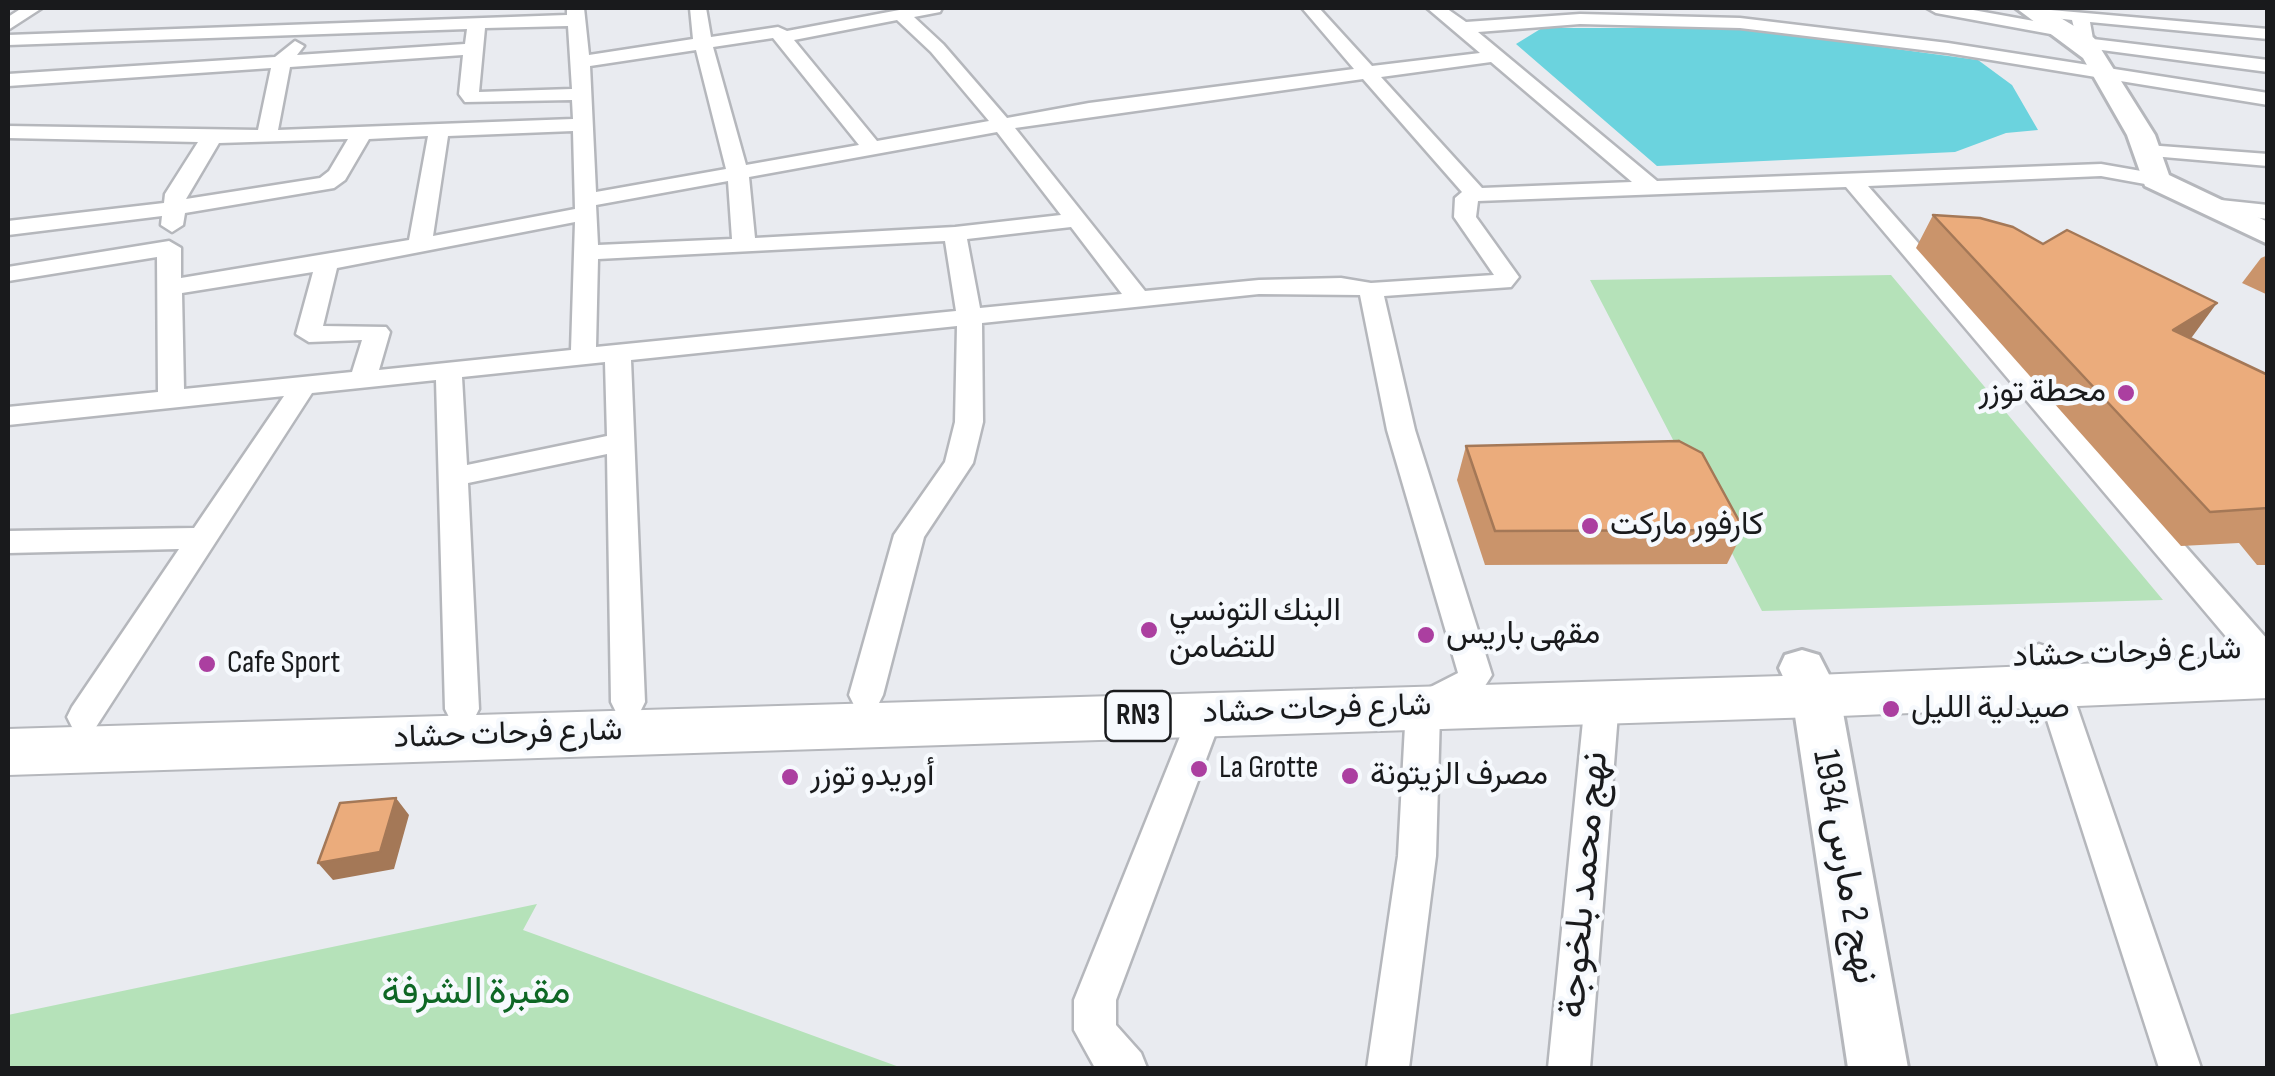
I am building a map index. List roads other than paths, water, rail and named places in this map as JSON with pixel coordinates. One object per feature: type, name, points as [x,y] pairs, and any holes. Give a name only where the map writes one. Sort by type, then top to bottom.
[{"type":"main road","name":"شارع فرحات حشاد","points":[[8,752],[1602,701],[1809,682],[2265,659]]},
{"type":"main road","name":"شارع فرحات حشاد","points":[[8,719],[1475,675],[1809,682]]},
{"type":"street","points":[[8,25],[32,8],[58,8]]},
{"type":"street","points":[[698,8],[703,43],[737,174],[744,245]]},
{"type":"street","points":[[822,8],[833,27]]},
{"type":"street","points":[[581,62],[767,32],[784,36],[934,8]]},
{"type":"street","points":[[1310,8],[1476,194]]},
{"type":"street","points":[[1436,8],[1654,189]]},
{"type":"street","points":[[1936,8],[2077,24],[2210,27],[2268,34]]},
{"type":"street","points":[[2194,8],[2264,102]]},
{"type":"street","points":[[2031,9],[2234,62],[2268,66]]},
{"type":"street","points":[[8,40],[310,28],[388,16],[454,15],[477,22],[575,14],[581,62],[587,253],[583,357]]},
{"type":"street","points":[[902,14],[937,48],[1001,124],[1139,300]]},
{"type":"street","points":[[1462,28],[1606,15],[1705,14],[1948,48],[2264,102]]},
{"type":"street","points":[[477,22],[469,94],[472,98],[582,94]]},
{"type":"street","points":[[2077,24],[2147,151],[2156,180]]},
{"type":"street","points":[[267,136],[282,60],[310,28]]},
{"type":"street","points":[[784,36],[872,148]]},
{"type":"street","points":[[8,80],[473,49]]},
{"type":"street","points":[[171,287],[420,245],[737,174],[1001,124],[1164,98],[1496,56]]},
{"type":"street","points":[[8,132],[212,137],[583,125]]},
{"type":"street","points":[[420,245],[440,131]]},
{"type":"street","points":[[8,228],[174,208],[326,183],[337,174],[361,134]]},
{"type":"street","points":[[171,400],[169,248],[174,208],[182,182],[212,137]]},
{"type":"street","points":[[2147,151],[2268,160]]},
{"type":"street","points":[[8,416],[1309,284],[1371,290],[1503,282],[1507,277],[1465,217],[1466,198],[1476,194],[2101,170],[2156,180],[2268,234]]},
{"type":"street","points":[[1850,178],[2265,659]]},
{"type":"street","points":[[2211,206],[2268,212]]},
{"type":"street","points":[[587,253],[955,234],[1076,220]]},
{"type":"street","points":[[11,273],[44,224]]},
{"type":"street","points":[[866,695],[910,535],[959,463],[969,422],[970,319],[955,234]]},
{"type":"street","points":[[11,273],[169,248]]},
{"type":"street","points":[[327,263],[309,334],[377,332],[362,382]]},
{"type":"street","points":[[1371,290],[1401,430],[1475,675],[1470,683],[1423,707],[1417,856],[1388,1068]]},
{"type":"street","points":[[618,353],[628,702]]},
{"type":"street","points":[[449,372],[462,708]]},
{"type":"street","points":[[84,717],[304,387]]},
{"type":"street","points":[[453,476],[620,442]]},
{"type":"street","points":[[8,542],[206,538]]},
{"type":"street","points":[[2046,671],[2180,1068]]},
{"type":"street","name":"نهج 2 مارس 1934","points":[[1809,682],[1878,1068]]},
{"type":"street","name":"نهج محمد بلخوجة","points":[[1569,1068],[1602,701]]},
{"type":"street","points":[[1126,1068],[1110,1054],[1095,1030],[1095,1000],[1206,714]]},
{"type":"water","points":[[1542,28],[1740,28],[1978,60],[2012,85],[2038,130],[2006,133],[1955,152],[1657,166],[1516,44]]},
{"type":"place","name":"محطة توزر","points":[[2126,393]]},
{"type":"place","name":"كارفور ماركت","points":[[1590,526]]},
{"type":"place","name":"البنك التونسي للتضامن","points":[[1149,630]]},
{"type":"place","name":"مقهى باريس","points":[[1426,635]]},
{"type":"place","name":"Cafe Sport","points":[[207,664]]},
{"type":"place","name":"صيدلية الليل","points":[[1891,709]]},
{"type":"place","name":"La Grotte","points":[[1199,769]]},
{"type":"place","name":"مصرف الزيتونة","points":[[1350,776]]},
{"type":"place","name":"أوريدو توزر","points":[[790,777]]},
{"type":"park label","name":"مقبرة الشرفة","points":[[476,993]]}]
